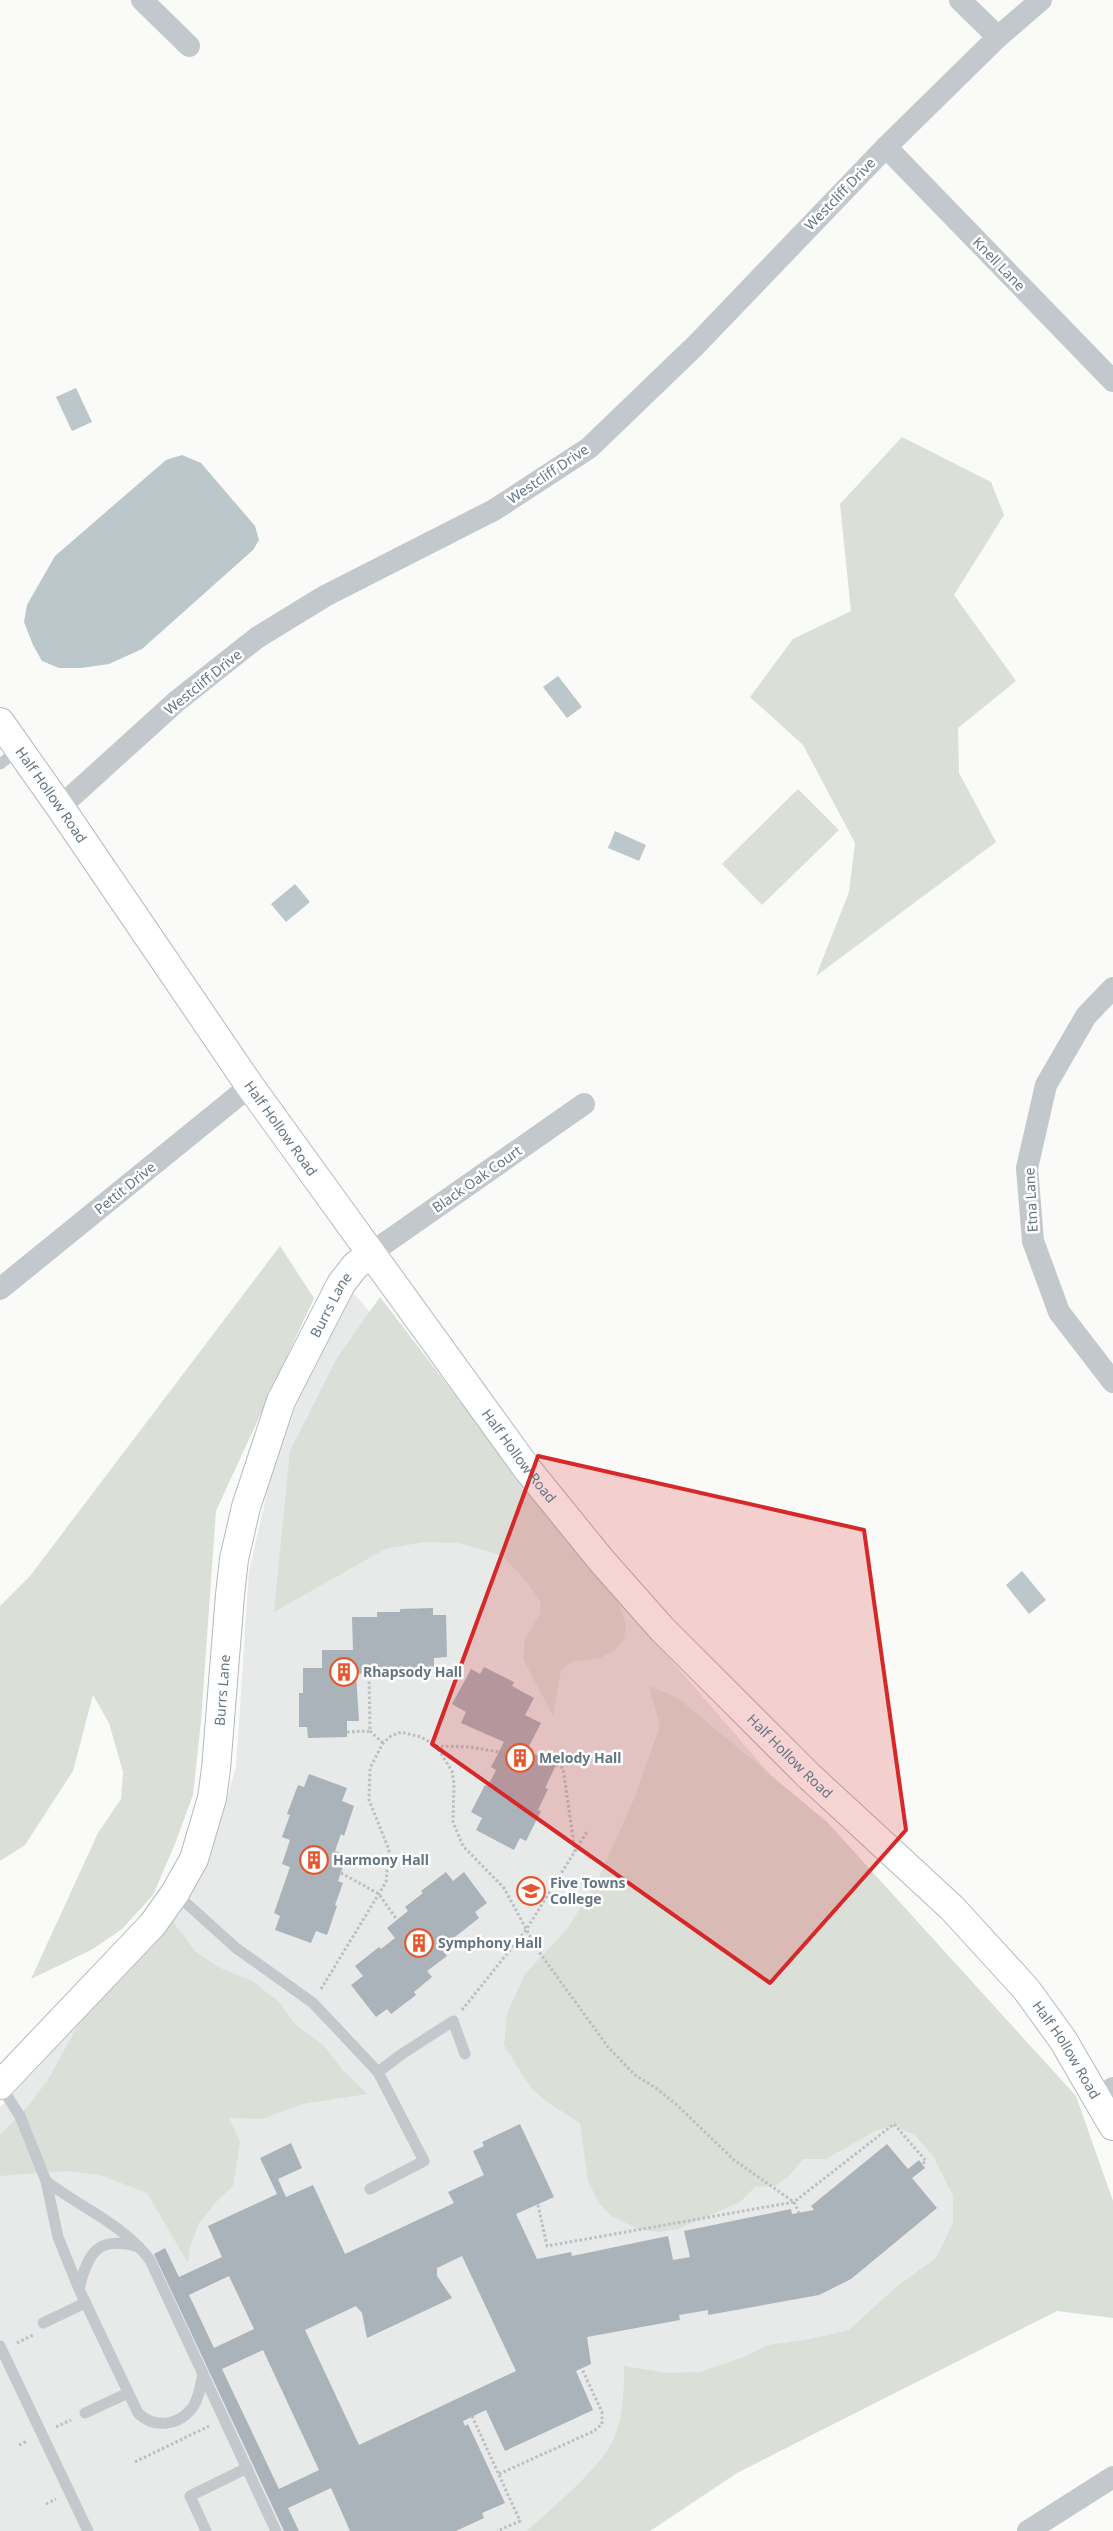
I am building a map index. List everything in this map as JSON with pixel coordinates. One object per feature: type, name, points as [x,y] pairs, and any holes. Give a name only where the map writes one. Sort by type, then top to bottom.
[{"type":"main road","name":"Half Hollow Road","points":[[0,722],[10,757],[60,806],[250,1086],[528,1470],[601,1560],[662,1629],[808,1776],[959,1916],[1026,1989],[1106,2093],[1113,2126]]},
{"type":"main road","name":"Burrs Lane","points":[[0,2085],[153,1924],[175,1893],[194,1859],[212,1798],[234,1559],[246,1507],[282,1401],[341,1284],[355,1266],[371,1253]]},
{"type":"street","points":[[142,0],[189,46]]},
{"type":"street","points":[[960,0],[998,37]]},
{"type":"street","name":"Westcliff Drive","points":[[60,806],[177,701],[258,637],[325,596],[494,510],[589,448],[695,346],[886,148],[998,37],[1041,0]]},
{"type":"street","name":"Knell Lane","points":[[886,148],[1113,381]]},
{"type":"street","name":"Etna Lane","points":[[1113,988],[1086,1016],[1046,1085],[1027,1168],[1033,1241],[1059,1312],[1113,1382]]},
{"type":"street","name":"Pettit Drive","points":[[0,1289],[250,1086]]},
{"type":"street","name":"Black Oak Court","points":[[371,1253],[584,1104]]},
{"type":"street","points":[[1028,2531],[1113,2477]]},
{"type":"lane","points":[[175,1893],[236,1948],[313,2002],[378,2072],[424,2161],[370,2190]]},
{"type":"lane","points":[[378,2072],[453,2021],[465,2054]]},
{"type":"lane","points":[[0,2085],[20,2116],[46,2181],[58,2237],[85,2303],[128,2393],[145,2420],[153,2424],[167,2424],[181,2418],[193,2407],[200,2389],[203,2373]]},
{"type":"lane","points":[[46,2181],[70,2200],[123,2230],[150,2260],[276,2531]]},
{"type":"lane","points":[[79,2289],[85,2265],[91,2254],[102,2246],[115,2243],[141,2248]]},
{"type":"lane","points":[[43,2323],[85,2303]]},
{"type":"lane","points":[[0,2346],[88,2531]]},
{"type":"lane","points":[[85,2413],[128,2393]]},
{"type":"lane","points":[[206,2531],[190,2496],[247,2468]]},
{"type":"path","points":[[369,1674],[370,1731]]},
{"type":"path","points":[[347,1732],[370,1731],[383,1743]]},
{"type":"path","points":[[313,2002],[386,1882],[389,1850],[369,1800],[370,1768],[383,1743],[401,1732],[421,1737],[436,1746],[452,1771],[454,1784],[453,1822],[462,1846],[504,1888],[526,1930],[574,2003],[621,2063],[677,2105],[734,2160],[794,2202],[799,2213]]},
{"type":"path","points":[[436,1746],[470,1747],[500,1752]]},
{"type":"path","points":[[556,1765],[563,1768],[575,1852]]},
{"type":"path","points":[[453,2021],[526,1930],[588,1830]]},
{"type":"path","points":[[340,1873],[380,1894],[397,1920]]},
{"type":"path","points":[[538,2204],[547,2246],[794,2202],[894,2124],[926,2160],[922,2164]]},
{"type":"path","points":[[499,2474],[594,2431],[602,2424],[602,2412],[582,2369]]},
{"type":"path","points":[[472,2416],[520,2521],[498,2531]]},
{"type":"path","points":[[135,2462],[214,2423]]},
{"type":"path","points":[[19,2445],[28,2441]]},
{"type":"path","points":[[46,2504],[56,2499]]},
{"type":"highlighted area","points":[[538,1456],[864,1530],[906,1830],[770,1983],[432,1744]]},
{"type":"shaded area","points":[[76,388],[92,422],[72,431],[56,397]]},
{"type":"shaded area","points":[[902,437],[991,482],[1004,515],[954,595],[1016,681],[958,728],[959,773],[996,842],[816,976],[849,892],[855,843],[803,745],[750,697],[793,639],[851,611],[840,504]]},
{"type":"shaded area","points":[[182,455],[201,463],[255,526],[259,540],[253,550],[142,649],[109,664],[81,668],[59,668],[42,661],[24,622],[27,605],[55,556],[166,460]]},
{"type":"shaded area","points":[[558,676],[582,707],[567,718],[543,687]]},
{"type":"shaded area","points":[[798,789],[839,830],[762,905],[722,864]]},
{"type":"shaded area","points":[[615,831],[646,845],[639,861],[608,848]]},
{"type":"shaded area","points":[[295,884],[310,902],[286,922],[271,904]]},
{"type":"shaded area","points":[[280,1246],[314,1298],[216,1511],[201,1721],[193,1795],[153,1895],[122,1929],[93,1949],[31,1979],[98,1833],[121,1799],[123,1772],[109,1723],[93,1695],[73,1771],[25,1845],[0,1861],[0,1606],[30,1576]]},
{"type":"shaded area","name":"Five Towns College","points":[[349,1288],[1050,2098],[1103,2252],[618,2531],[0,2531],[0,2107],[162,1936],[207,1864],[236,1767],[249,1571],[271,1475],[304,1383]]},
{"type":"shaded area","points":[[380,1297],[491,1442],[617,1598],[626,1625],[624,1639],[615,1650],[600,1658],[571,1662],[561,1670],[553,1716],[523,1659],[525,1639],[540,1614],[541,1602],[525,1580],[503,1556],[459,1543],[424,1542],[385,1549],[274,1612],[290,1451],[337,1358]]},
{"type":"shaded area","points":[[1022,1571],[1046,1600],[1029,1614],[1006,1585]]},
{"type":"shaded area","points":[[649,1686],[678,1698],[827,1822],[1076,2096],[1113,2201],[1113,2318],[1057,2311],[737,2473],[650,2531],[527,2531],[588,2474],[608,2449],[614,2438],[622,2412],[624,2366],[667,2373],[700,2372],[743,2357],[769,2345],[810,2339],[849,2330],[895,2288],[936,2258],[953,2223],[953,2195],[933,2156],[915,2135],[895,2126],[875,2131],[826,2159],[803,2159],[789,2176],[775,2186],[755,2187],[740,2202],[678,2229],[659,2232],[638,2229],[611,2216],[599,2203],[588,2181],[580,2123],[547,2102],[531,2088],[504,2045],[507,2014],[525,1974],[568,1928],[599,1877],[634,1799],[660,1726]]},
{"type":"shaded area","points":[[173,1918],[176,1926],[195,1951],[218,1967],[252,1981],[279,2002],[295,2024],[323,2045],[342,2069],[367,2094],[302,2104],[262,2119],[229,2118],[240,2142],[233,2186],[217,2201],[199,2223],[190,2247],[188,2263],[147,2193],[100,2175],[66,2171],[0,2176],[0,2135],[30,2104],[49,2078],[78,2025],[161,1936]]},
{"type":"building","name":"Rhapsody Hall","points":[[433,1608],[433,1615],[446,1615],[447,1657],[434,1658],[434,1670],[384,1668],[385,1673],[356,1674],[359,1721],[347,1721],[347,1737],[308,1738],[307,1727],[299,1727],[299,1693],[303,1693],[303,1668],[322,1668],[322,1650],[353,1650],[352,1617],[377,1617],[377,1612],[400,1612],[400,1609]]},
{"type":"building","name":"Melody Hall","points":[[484,1667],[514,1682],[512,1686],[534,1698],[525,1715],[541,1723],[527,1750],[556,1765],[545,1788],[548,1789],[538,1810],[541,1811],[526,1841],[520,1838],[514,1850],[476,1830],[482,1818],[471,1812],[485,1785],[488,1786],[496,1770],[491,1767],[504,1742],[461,1723],[466,1712],[452,1704],[471,1669],[480,1674]]},
{"type":"building","name":"Harmony Hall","points":[[309,1774],[347,1788],[342,1801],[354,1806],[344,1836],[341,1834],[335,1851],[347,1855],[338,1881],[343,1883],[335,1905],[337,1906],[327,1935],[316,1931],[311,1943],[275,1930],[280,1916],[274,1913],[290,1867],[282,1864],[290,1840],[282,1837],[290,1815],[287,1814],[298,1785],[304,1787]]},
{"type":"building","name":"Symphony Hall","points":[[446,1872],[453,1881],[464,1872],[487,1903],[475,1912],[479,1918],[441,1948],[447,1956],[427,1971],[432,1977],[414,1992],[416,1995],[391,2014],[387,2009],[376,2017],[351,1985],[363,1976],[355,1966],[379,1947],[381,1949],[395,1938],[387,1928],[408,1911],[405,1907],[423,1893],[421,1891]]},
{"type":"building","points":[[520,2124],[554,2197],[516,2214],[537,2259],[571,2252],[572,2256],[668,2236],[673,2260],[690,2257],[684,2231],[791,2209],[792,2214],[814,2210],[811,2206],[887,2144],[908,2169],[919,2160],[925,2168],[912,2178],[937,2208],[851,2279],[819,2295],[708,2315],[708,2310],[679,2315],[680,2320],[587,2337],[591,2364],[576,2371],[593,2410],[505,2451],[486,2410],[463,2421],[465,2426],[468,2424],[505,2503],[482,2513],[484,2518],[456,2531],[350,2531],[331,2488],[288,2508],[299,2531],[284,2531],[154,2254],[165,2248],[179,2277],[222,2257],[208,2226],[277,2194],[260,2158],[291,2143],[302,2168],[278,2179],[286,2197],[313,2185],[345,2254],[454,2203],[448,2192],[484,2175],[473,2151],[484,2146],[482,2142]],"holes":[[[462,2256],[516,2371],[359,2445],[305,2330],[356,2306],[362,2313],[367,2338],[452,2298],[437,2276],[437,2268]],[[229,2276],[254,2329],[214,2348],[189,2295]],[[263,2350],[319,2470],[279,2489],[222,2369]]]},
{"type":"place","name":"Rhapsody Hall","points":[[344,1672]]},
{"type":"place","name":"Melody Hall","points":[[520,1758]]},
{"type":"place","name":"Harmony Hall","points":[[314,1860]]},
{"type":"place","name":"Five Towns College","points":[[531,1891]]},
{"type":"place","name":"Symphony Hall","points":[[419,1943]]}]
